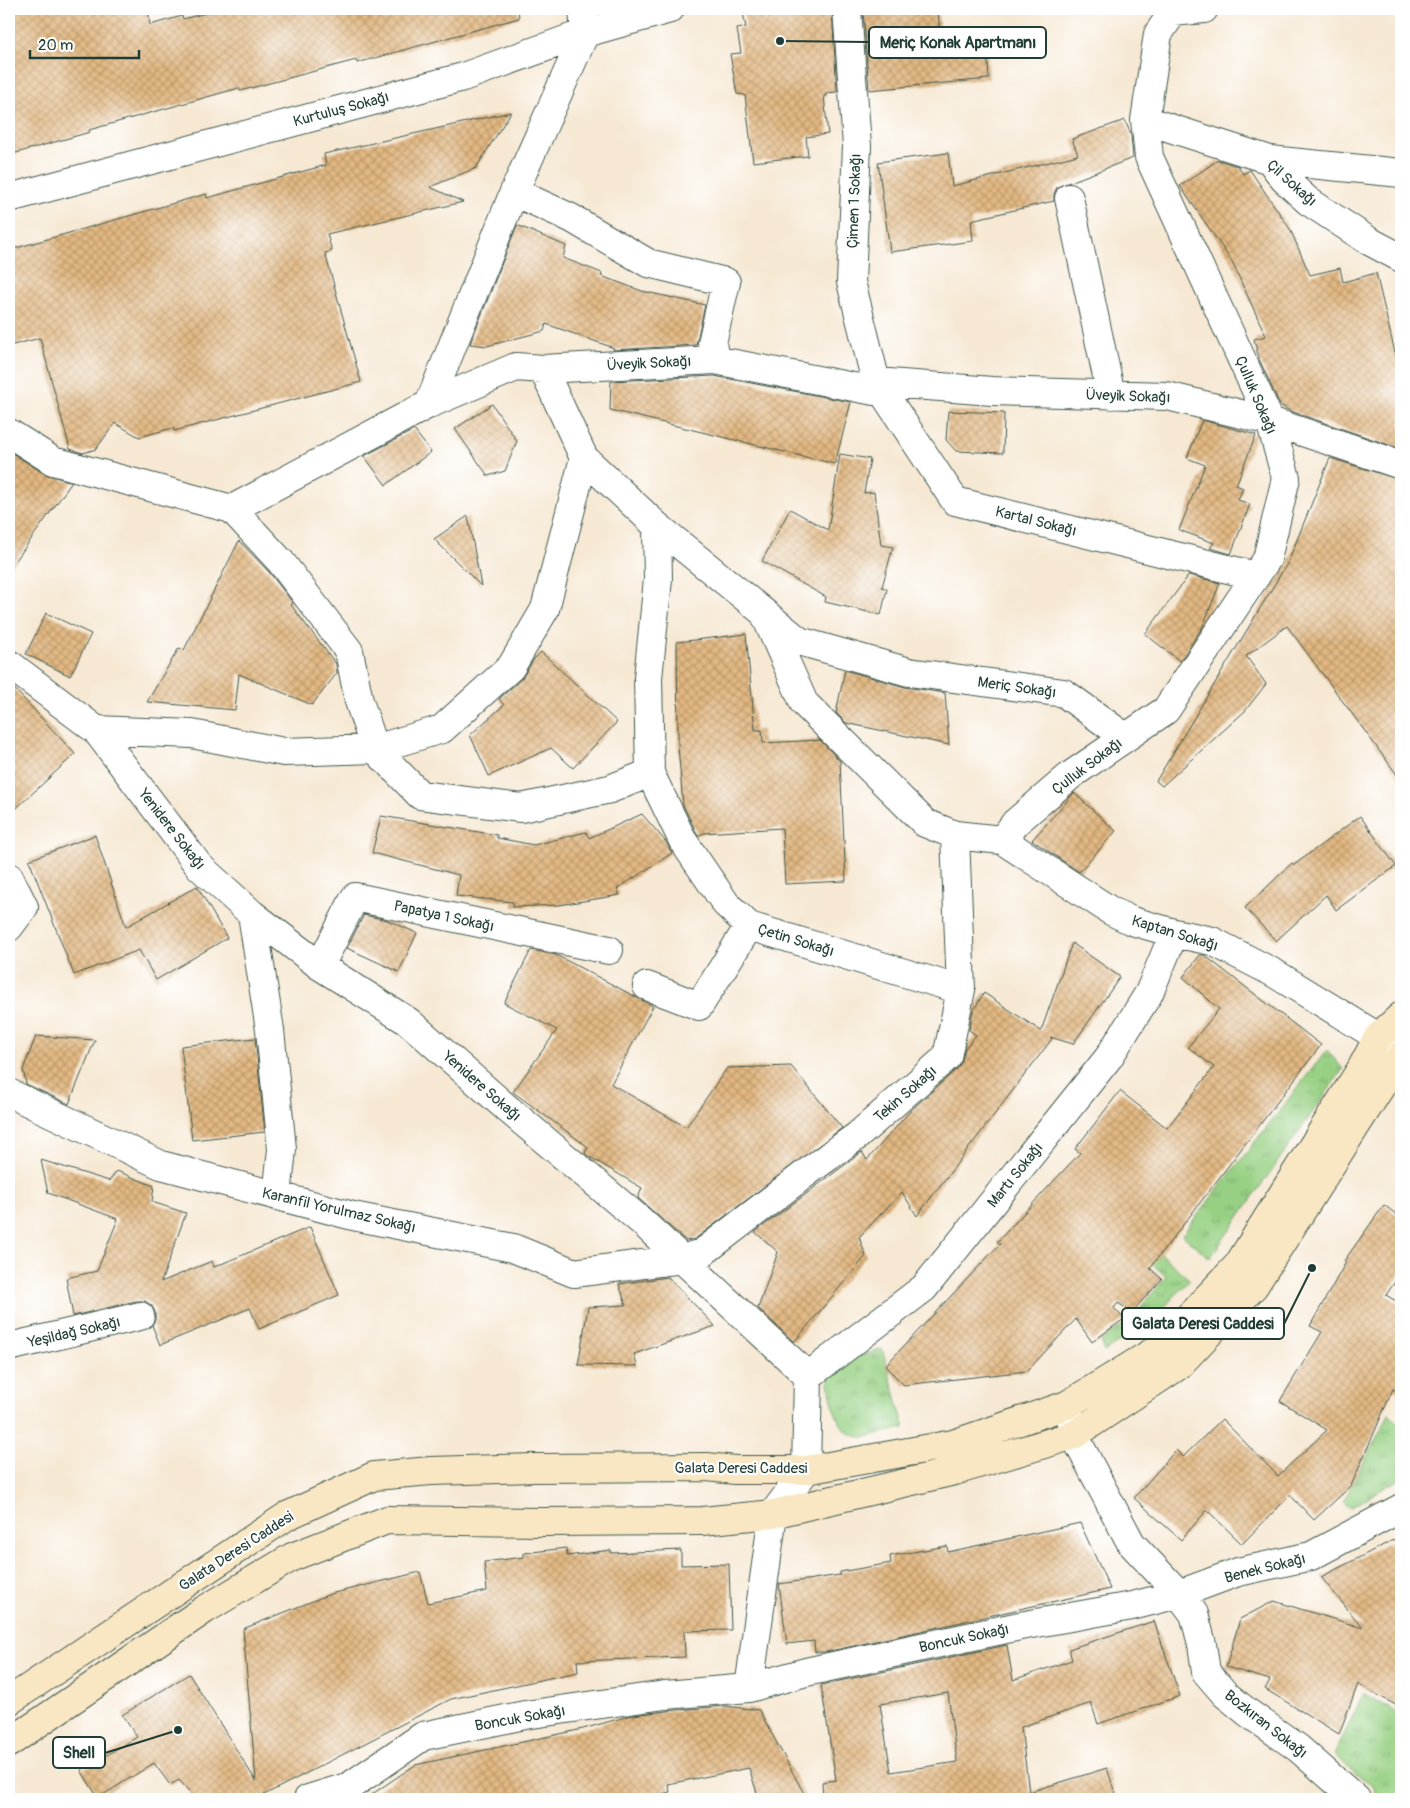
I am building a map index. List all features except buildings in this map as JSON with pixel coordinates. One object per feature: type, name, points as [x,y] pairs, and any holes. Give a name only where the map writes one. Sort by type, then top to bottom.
[{"type":"main road","name":"Galata Deresi Caddesi","points":[[19,1694],[287,1516],[374,1476],[431,1471],[533,1468],[707,1467],[735,1470],[806,1470],[953,1444],[1067,1405],[1158,1349],[1238,1265],[1361,1069],[1378,1036],[1401,1016]]},
{"type":"main road","points":[[9,1743],[204,1610],[292,1557],[387,1520],[540,1522],[702,1521],[773,1514],[955,1471],[1074,1435],[1178,1366],[1254,1286],[1401,1055]]},
{"type":"main road","points":[[19,1694],[50,1716]]},
{"type":"street","name":"Kurtuluş Sokağı","points":[[9,198],[463,77],[584,21],[670,9]]},
{"type":"street","name":"Çimen 1 Sokağı","points":[[847,9],[857,146],[851,282],[875,387]]},
{"type":"street","name":"Çulluk Sokağı","points":[[1002,840],[1015,822],[1071,775],[1166,710],[1267,559],[1286,478],[1270,420],[1148,158],[1145,120],[1158,34],[1173,12],[1204,9]]},
{"type":"street","points":[[429,404],[584,21]]},
{"type":"street","name":"Çil Sokağı","points":[[1145,120],[1270,160],[1284,179],[1308,201],[1401,258]]},
{"type":"street","points":[[1270,160],[1401,173]]},
{"type":"street","points":[[514,192],[572,218],[648,263],[726,282],[712,343],[715,360]]},
{"type":"street","points":[[1069,198],[1111,395]]},
{"type":"street","name":"Üveyik Sokağı","points":[[232,509],[429,404],[516,367],[543,369],[715,360],[875,387],[1167,396],[1270,420],[1401,465]]},
{"type":"street","points":[[96,730],[192,734],[284,752],[375,749],[442,729],[512,667],[545,609],[584,458],[543,369]]},
{"type":"street","name":"Kartal Sokağı","points":[[875,387],[955,501],[1256,576]]},
{"type":"street","points":[[9,433],[53,461],[232,509],[281,562],[349,652],[359,701],[375,749],[420,795],[520,808],[610,789],[650,772],[648,678],[658,579],[657,526]]},
{"type":"street","name":"Meriç Sokağı","points":[[584,458],[657,526],[799,641],[909,672],[1064,693],[1125,737]]},
{"type":"street","points":[[762,610],[804,703],[925,823],[955,835],[1002,840]]},
{"type":"street","name":"Yenidere Sokağı","points":[[9,664],[96,730],[199,866],[252,914],[320,966],[409,1022],[509,1110],[641,1221],[808,1376]]},
{"type":"street","name":"Çetin Sokağı","points":[[650,772],[683,841],[726,904],[750,926],[961,990]]},
{"type":"street","name":"Tekin Sokağı","points":[[682,1259],[702,1253],[857,1136],[947,1057],[961,990],[955,835]]},
{"type":"street","name":"Kaptan Sokağı","points":[[1002,840],[1111,911],[1132,921],[1212,941],[1274,973],[1378,1036],[1401,1055]]},
{"type":"street","points":[[9,877],[24,907],[9,927]]},
{"type":"street","name":"Papatya 1 Sokağı","points":[[320,966],[356,898],[609,950]]},
{"type":"street","points":[[252,914],[270,1030],[282,1149],[277,1196]]},
{"type":"street","points":[[647,986],[699,1006],[750,926]]},
{"type":"street","name":"Martı Sokağı","points":[[808,1376],[924,1288],[1108,1058],[1149,993],[1174,933]]},
{"type":"street","name":"Karanfil Yorulmaz Sokağı","points":[[9,1092],[161,1166],[353,1216],[514,1248],[574,1273],[682,1259]]},
{"type":"street","name":"Yeşildağ Sokağı","points":[[9,1347],[140,1316]]},
{"type":"street","points":[[749,1688],[773,1514],[806,1470],[808,1376]]},
{"type":"street","name":"Bozkıran Sokağı","points":[[1067,1405],[1074,1435],[1131,1543],[1179,1594],[1194,1614],[1202,1644],[1206,1672],[1233,1700],[1298,1748],[1356,1799]]},
{"type":"street","name":"Benek Sokağı","points":[[1179,1594],[1238,1572],[1312,1556],[1401,1508]]},
{"type":"street","name":"Boncuk Sokağı","points":[[308,1799],[350,1786],[423,1736],[544,1712],[665,1695],[749,1688],[806,1672],[1020,1626],[1132,1606],[1179,1594]]},
{"type":"green space","points":[[1327,1050],[1343,1069],[1210,1258],[1182,1235]]},
{"type":"green space","points":[[1108,1207],[1190,1280],[1154,1318],[1104,1352],[1100,1341],[1131,1319],[1166,1277],[1101,1213]]},
{"type":"green space","points":[[882,1349],[905,1428],[862,1437],[853,1435],[840,1423],[830,1392],[828,1374],[834,1365]]},
{"type":"green space","points":[[1389,1414],[1401,1426],[1401,1478],[1350,1508],[1343,1502]]},
{"type":"green space","points":[[1364,1693],[1401,1715],[1401,1799],[1378,1799],[1372,1786],[1334,1755]]},
{"type":"place","name":"Meriç Konak Apartmanı","points":[[780,41]]},
{"type":"place","name":"Galata Deresi Caddesi","points":[[1312,1268]]},
{"type":"place","name":"Shell","points":[[178,1730]]}]
